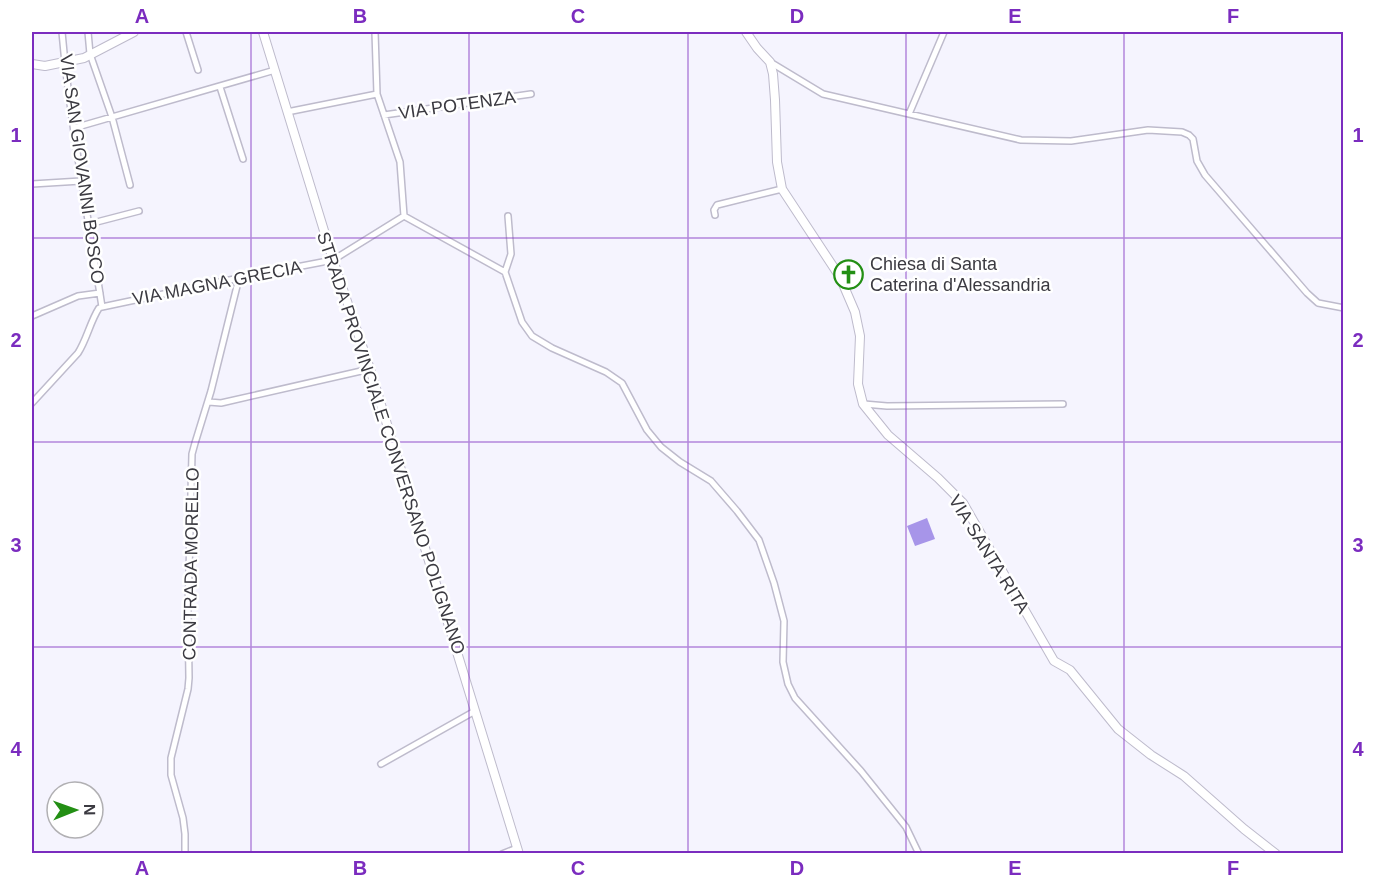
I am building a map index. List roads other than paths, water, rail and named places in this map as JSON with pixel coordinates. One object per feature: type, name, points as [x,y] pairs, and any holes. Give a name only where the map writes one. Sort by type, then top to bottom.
[{"type":"street","name":"VIA SAN GIOVANNI BOSCO","points":[[62,32],[81,181],[102,307]]},
{"type":"street","points":[[88,32],[90,54],[112,117],[130,186]]},
{"type":"street","points":[[32,64],[45,66],[84,58],[125,34],[134,32]]},
{"type":"street","points":[[186,32],[198,70]]},
{"type":"street","name":"STRADA PROVINCIALE CONVERSANO POLIGNANO","points":[[263,32],[333,261],[370,369],[518,851]]},
{"type":"street","points":[[375,32],[376,94],[400,162],[404,216]]},
{"type":"street","points":[[746,32],[770,63],[823,93],[1002,136],[1033,141],[1071,141],[1148,130],[1170,130],[1189,135],[1193,139],[1197,161],[1205,176],[1307,293],[1318,303],[1344,308]]},
{"type":"street","points":[[909,114],[944,32]]},
{"type":"street","name":"VIA SANTA RITA","points":[[770,63],[775,100],[777,162],[782,189],[840,277],[852,304],[859,326],[858,384],[863,404],[888,435],[963,503],[1054,661],[1070,670],[1118,729],[1151,755],[1184,776],[1276,854]]},
{"type":"street","points":[[74,128],[275,70]]},
{"type":"street","points":[[220,87],[243,159]]},
{"type":"street","points":[[287,112],[376,94]]},
{"type":"street","name":"VIA POTENZA","points":[[384,115],[531,94]]},
{"type":"street","points":[[32,184],[81,181]]},
{"type":"street","points":[[715,215],[714,210],[717,206],[782,189]]},
{"type":"street","points":[[89,224],[139,211]]},
{"type":"street","points":[[333,261],[404,216]]},
{"type":"street","points":[[404,216],[505,272]]},
{"type":"street","points":[[508,216],[511,254],[505,272],[522,322],[532,336],[552,348],[606,372],[622,383],[647,430],[661,447],[711,481],[759,540],[784,621],[783,662],[788,684],[795,698],[861,771],[906,827],[919,854]]},
{"type":"street","name":"VIA MAGNA GRECIA","points":[[102,307],[333,261]]},
{"type":"street","name":"CONTRADA MORELLO","points":[[184,854],[183,818],[171,775],[171,758],[189,678],[188,611],[192,454],[240,278]]},
{"type":"street","points":[[32,316],[78,296],[100,293]]},
{"type":"street","points":[[32,403],[78,353],[95,314],[102,307]]},
{"type":"street","points":[[208,402],[221,403],[370,369]]},
{"type":"street","points":[[863,404],[887,406],[1063,404]]},
{"type":"street","points":[[381,764],[475,711]]},
{"type":"street","points":[[502,854],[518,851]]},
{"type":"place","name":"Chiesa di Santa Caterina d'Alessandria","points":[[849,274]]}]
